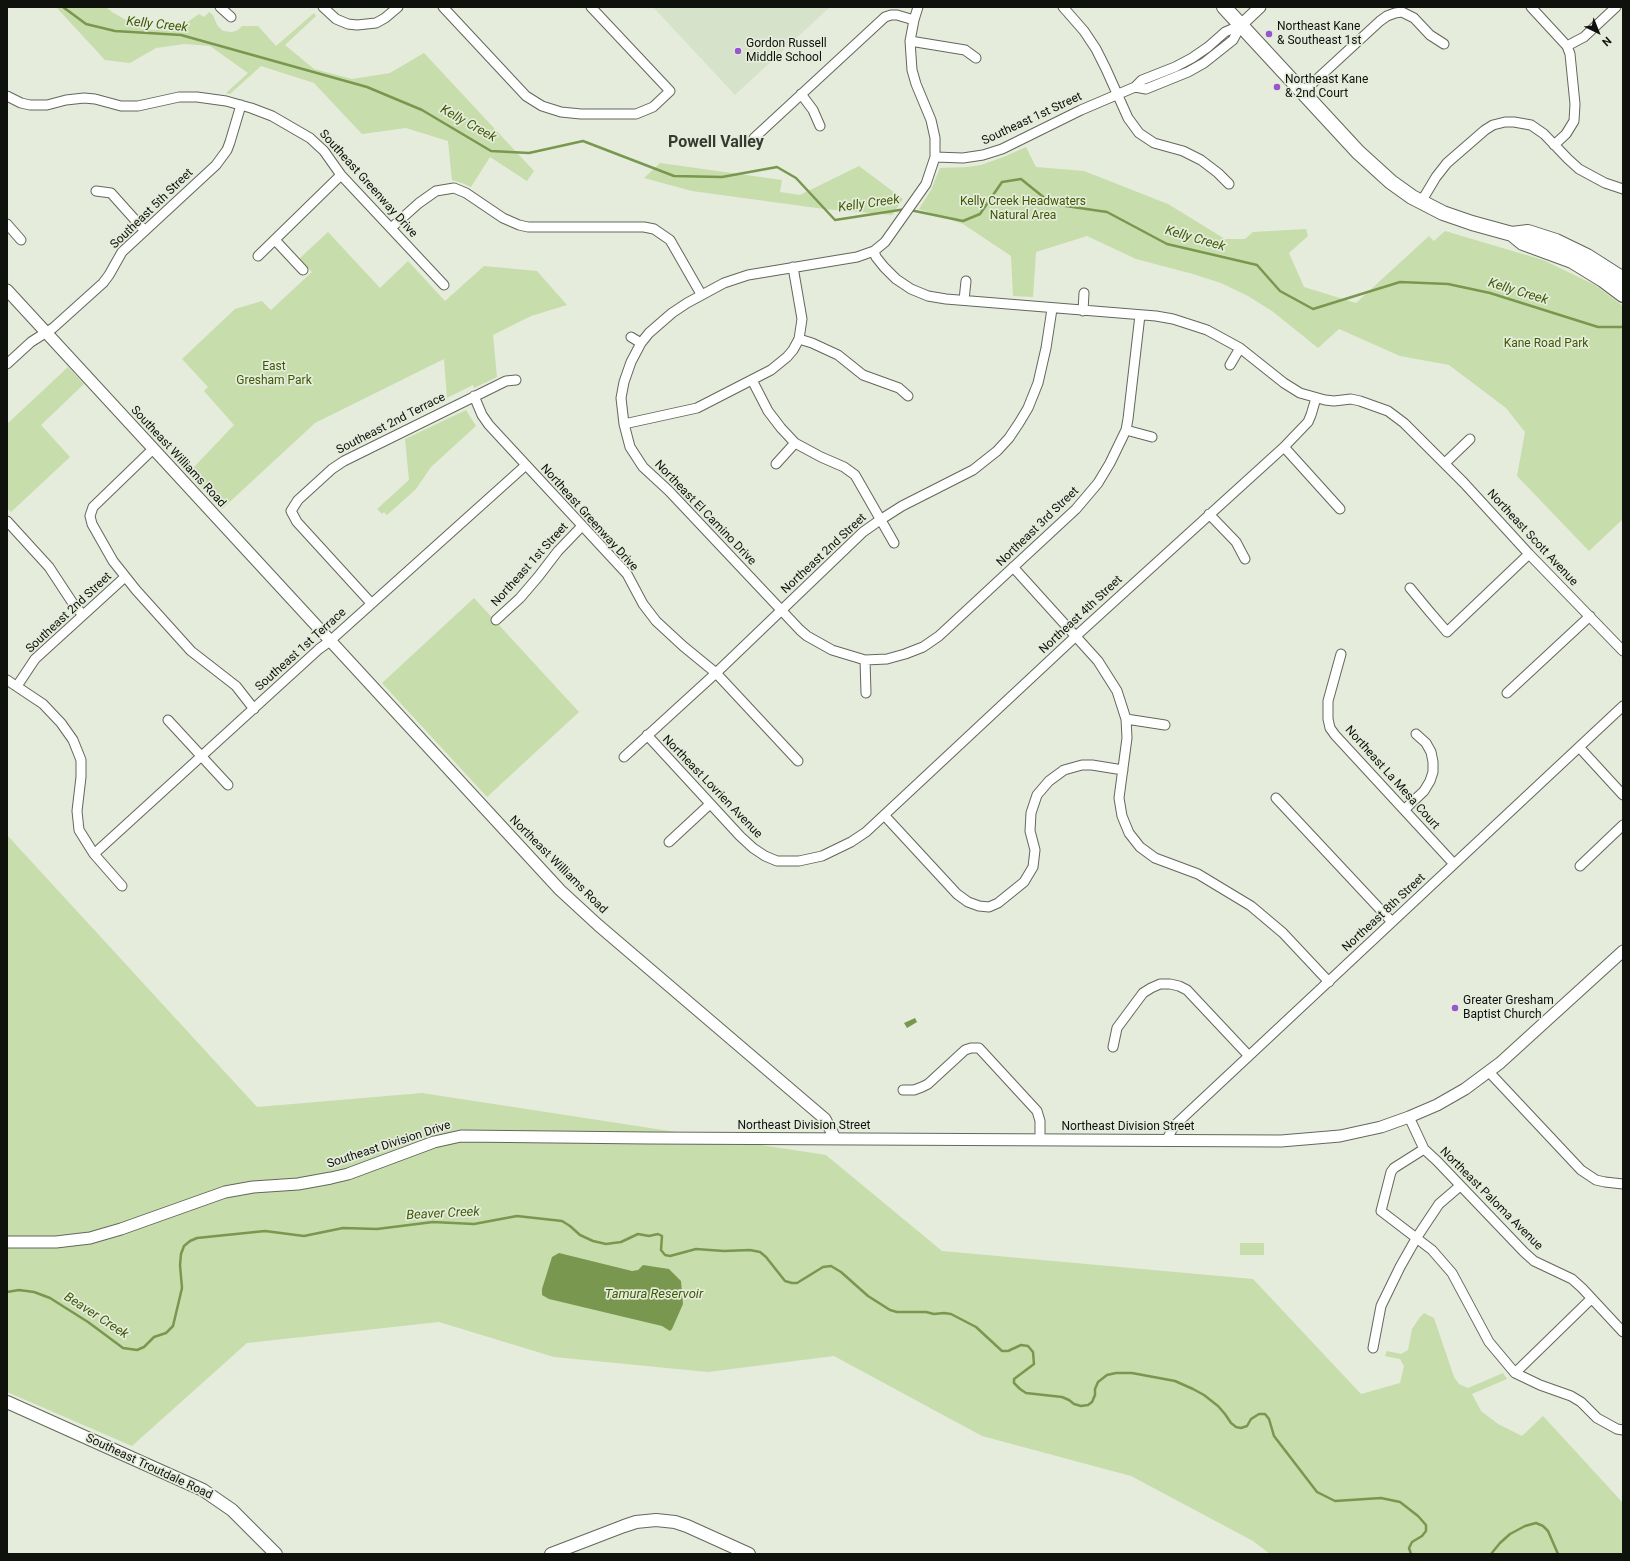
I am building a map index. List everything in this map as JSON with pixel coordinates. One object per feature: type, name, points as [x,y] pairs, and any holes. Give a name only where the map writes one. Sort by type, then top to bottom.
[{"type":"main road","points":[[1224,7],[1374,168],[1391,182],[1421,202],[1457,218],[1512,234],[1523,243],[1556,254],[1584,268],[1623,295]]},
{"type":"main road","points":[[1512,234],[1528,232],[1556,241],[1587,256],[1623,279]]},
{"type":"main road","name":"Southeast Troutdale Road","points":[[7,1402],[203,1490],[232,1510],[276,1554]]},
{"type":"main road","points":[[551,1554],[636,1522],[656,1520],[674,1522],[687,1526],[749,1554]]},
{"type":"street","points":[[220,7],[230,17]]},
{"type":"street","points":[[323,7],[336,19],[348,24],[367,25],[376,23],[385,18],[398,7]]},
{"type":"street","points":[[443,7],[526,96],[534,102],[551,110],[581,114],[636,114],[653,107],[670,91],[591,7]]},
{"type":"street","points":[[874,251],[885,242],[926,184],[935,157],[935,138],[931,120],[916,84],[912,70],[910,42],[918,7]]},
{"type":"street","points":[[1063,7],[1084,31],[1096,50],[1132,126],[1142,136],[1154,143],[1192,155],[1210,166],[1229,184]]},
{"type":"street","name":"Southeast 1st Street","points":[[935,157],[963,158],[983,155],[1002,149],[1081,110],[1136,87],[1142,80],[1175,67],[1192,58],[1225,32],[1241,25],[1260,7]]},
{"type":"street","points":[[1531,7],[1567,46],[1571,60],[1575,112],[1571,128],[1554,145]]},
{"type":"street","points":[[1567,46],[1587,34],[1616,7]]},
{"type":"street","points":[[1303,92],[1380,21],[1387,16],[1402,10],[1414,18],[1430,35],[1444,44]]},
{"type":"street","points":[[754,138],[886,17],[896,15],[914,20]]},
{"type":"street","points":[[910,42],[965,50],[976,58]]},
{"type":"street","points":[[801,94],[813,110],[820,126]]},
{"type":"street","name":"Southeast Greenway Drive","points":[[7,96],[21,103],[30,104],[48,105],[66,100],[84,98],[95,99],[121,106],[138,106],[179,97],[197,97],[241,105],[272,116],[310,138],[324,151],[340,175],[444,285]]},
{"type":"street","name":"Southeast 5th Street","points":[[7,364],[31,342],[53,328],[103,283],[122,252],[216,165],[222,158],[230,142],[241,105]]},
{"type":"street","points":[[1421,202],[1436,177],[1447,163],[1477,136],[1493,125],[1514,122],[1531,125],[1544,134],[1584,172],[1605,183],[1623,189]]},
{"type":"street","points":[[258,256],[340,175]]},
{"type":"street","points":[[391,228],[419,202],[436,191],[454,188],[466,193],[503,218],[528,227],[644,227],[654,229],[670,240],[701,294]]},
{"type":"street","points":[[96,191],[111,193],[145,230]]},
{"type":"street","points":[[7,224],[20,240]]},
{"type":"street","points":[[275,240],[303,270]]},
{"type":"street","name":"Northeast El Camino Drive","points":[[782,610],[669,491],[643,467],[630,447],[624,424],[621,398],[624,382],[631,362],[641,343],[672,313],[701,294],[724,283],[748,275],[857,257],[874,251]]},
{"type":"street","name":"Northeast Scott Avenue","points":[[874,251],[876,257],[884,268],[896,279],[911,289],[937,298],[1174,319],[1207,330],[1240,348],[1284,383],[1300,392],[1316,398],[1334,401],[1351,400],[1379,407],[1404,422],[1445,463],[1529,554],[1623,651]]},
{"type":"street","points":[[624,424],[697,408],[771,370],[787,357],[799,339],[802,318],[793,267]]},
{"type":"street","points":[[964,300],[966,281]]},
{"type":"street","name":"Southeast Williams Road","points":[[7,290],[330,641]]},
{"type":"street","points":[[1083,311],[1084,293]]},
{"type":"street","name":"Northeast 2nd Street","points":[[624,757],[716,673],[863,532],[902,506],[974,470],[997,451],[1009,438],[1028,408],[1038,383],[1046,348],[1052,308]]},
{"type":"street","name":"Northeast 3rd Street","points":[[782,610],[800,630],[815,641],[832,650],[865,660],[896,657],[914,651],[931,642],[1076,509],[1091,492],[1110,464],[1126,430],[1140,315]]},
{"type":"street","points":[[631,337],[641,343]]},
{"type":"street","points":[[799,339],[812,343],[838,355],[860,372],[899,388],[908,396]]},
{"type":"street","points":[[1230,365],[1240,348]]},
{"type":"street","name":"Southeast 2nd Terrace","points":[[371,604],[297,522],[291,511],[298,500],[332,469],[344,461],[474,396],[506,381],[516,380]]},
{"type":"street","points":[[752,380],[768,411],[795,443],[844,467],[855,475],[894,543]]},
{"type":"street","name":"Northeast Greenway Drive","points":[[474,396],[482,415],[489,425],[627,574],[643,604],[656,621],[716,673],[798,761]]},
{"type":"street","name":"Northeast 4th Street","points":[[851,842],[866,832],[1076,636],[1284,447],[1308,422],[1316,398]]},
{"type":"street","points":[[1126,430],[1152,437]]},
{"type":"street","points":[[1445,463],[1470,439]]},
{"type":"street","points":[[776,464],[795,443]]},
{"type":"street","points":[[1284,447],[1340,509]]},
{"type":"street","points":[[153,449],[98,500],[93,507],[90,516],[92,524],[113,561],[125,577],[191,651],[236,686],[254,708]]},
{"type":"street","name":"Southeast 1st Terrace","points":[[94,854],[319,649],[330,641],[526,465]]},
{"type":"street","points":[[1209,514],[1236,542],[1245,559]]},
{"type":"street","points":[[7,521],[49,567],[74,605],[83,615]]},
{"type":"street","name":"Northeast 1st Street","points":[[496,620],[520,598],[558,551],[582,526]]},
{"type":"street","points":[[1410,588],[1447,632],[1529,554]]},
{"type":"street","points":[[1013,567],[1104,669],[1116,691],[1126,719],[1127,745],[1119,798],[1122,816],[1129,833],[1140,847],[1155,858],[1198,874],[1251,906],[1283,933],[1329,982]]},
{"type":"street","name":"Southeast 2nd Street","points":[[16,686],[35,659],[125,577]]},
{"type":"street","points":[[1507,693],[1590,616]]},
{"type":"street","name":"Northeast Williams Road","points":[[330,641],[569,899],[825,1119],[835,1138]]},
{"type":"street","name":"Northeast La Mesa Court","points":[[1341,654],[1327,705],[1330,728],[1454,864]]},
{"type":"street","points":[[865,660],[866,693]]},
{"type":"street","points":[[7,680],[43,704],[61,723],[73,740],[81,760],[82,777],[77,811],[80,830],[94,854],[122,886]]},
{"type":"street","name":"Northeast 8th Street","points":[[1166,1141],[1174,1126],[1623,706]]},
{"type":"street","points":[[1126,719],[1165,725]]},
{"type":"street","points":[[168,720],[228,785]]},
{"type":"street","points":[[1404,810],[1424,791],[1433,772],[1431,752],[1426,743],[1416,734]]},
{"type":"street","name":"Northeast Lovrien Avenue","points":[[647,735],[710,804],[753,848],[765,856],[777,861],[788,862],[811,859],[851,842]]},
{"type":"street","points":[[1579,747],[1623,795]]},
{"type":"street","points":[[884,815],[957,894],[973,904],[979,906],[989,906],[998,903],[1018,886],[1031,871],[1035,858],[1030,831],[1031,813],[1037,795],[1049,781],[1064,770],[1082,765],[1092,765],[1123,770]]},
{"type":"street","points":[[1276,798],[1392,922]]},
{"type":"street","points":[[669,842],[710,804]]},
{"type":"street","points":[[1580,866],[1623,825]]},
{"type":"street","name":"Northeast Division Street","points":[[572,1137],[1281,1141],[1311,1140],[1354,1134],[1381,1127],[1409,1117],[1453,1096],[1489,1072],[1623,952]]},
{"type":"street","points":[[1114,1047],[1117,1028],[1143,993],[1151,988],[1170,984],[1188,990],[1249,1056]]},
{"type":"street","points":[[903,1090],[914,1090],[928,1084],[965,1050],[979,1048],[1037,1111],[1040,1121],[1040,1140]]},
{"type":"street","points":[[1489,1072],[1581,1170],[1596,1180],[1623,1184]]},
{"type":"street","name":"Northeast Paloma Avenue","points":[[1409,1117],[1424,1149],[1524,1252],[1534,1261],[1572,1279],[1623,1332]]},
{"type":"street","name":"Southeast Division Drive","points":[[7,1242],[56,1242],[96,1236],[121,1229],[225,1192],[253,1187],[298,1184],[348,1174],[434,1142],[453,1137],[572,1137]]},
{"type":"street","points":[[1424,1149],[1394,1168],[1381,1210],[1432,1250],[1452,1273],[1489,1342],[1515,1373],[1540,1385],[1570,1396],[1581,1402],[1597,1418],[1616,1429],[1623,1430]]},
{"type":"street","points":[[1373,1348],[1381,1306],[1400,1267],[1417,1237],[1439,1204],[1460,1186]]},
{"type":"street","points":[[1515,1373],[1591,1299]]},
{"type":"shaded area","name":"Gordon Russell Middle School","points":[[653,7],[830,7],[735,95]]},
{"type":"green space","points":[[56,7],[106,7],[142,29],[175,31],[199,14],[204,17],[209,12],[213,15],[217,25],[223,31],[232,32],[238,30],[242,26],[258,26],[276,46],[314,13],[316,16],[285,45],[314,69],[352,79],[390,73],[424,53],[534,171],[527,181],[490,157],[471,187],[452,180],[448,141],[406,128],[362,134],[314,83],[261,66],[230,94],[226,93],[248,73],[210,46],[185,44],[156,48],[130,63],[105,60]]},
{"type":"green space","name":"Kane Road Park","points":[[1026,147],[1036,167],[1084,171],[1168,204],[1225,239],[1245,239],[1253,232],[1306,229],[1308,236],[1289,253],[1304,287],[1356,303],[1429,236],[1434,241],[1445,231],[1543,260],[1595,285],[1623,306],[1623,519],[1589,551],[1517,476],[1525,432],[1506,408],[1449,365],[1400,356],[1339,329],[1318,348],[1272,311],[1248,296],[1221,283],[1136,259],[1087,236],[1036,252],[1033,297],[1013,296],[1011,256],[963,224],[919,209],[931,190],[940,168],[981,165]]},
{"type":"green space","points":[[660,163],[782,180],[780,192],[800,195],[859,166],[903,199],[892,215],[824,209],[692,191],[644,178]]},
{"type":"green space","name":"East Gresham Park","points":[[328,232],[380,288],[408,261],[445,301],[484,266],[537,271],[567,305],[531,316],[493,335],[497,377],[474,388],[473,385],[447,398],[444,359],[315,423],[222,509],[182,466],[188,469],[194,467],[234,425],[204,391],[208,387],[182,359],[235,309],[262,301],[271,310],[312,272],[299,259]]},
{"type":"green space","points":[[68,367],[84,384],[41,425],[70,457],[11,512],[7,508],[7,424]]},
{"type":"green space","points":[[466,410],[476,426],[431,467],[416,489],[387,515],[384,512],[382,514],[377,509],[409,480],[405,439]]},
{"type":"green space","points":[[474,598],[579,712],[487,797],[382,683]]},
{"type":"green space","points":[[7,835],[257,1107],[422,1093],[826,1155],[942,1251],[1253,1279],[1361,1394],[1400,1383],[1404,1366],[1400,1359],[1385,1356],[1387,1351],[1401,1354],[1408,1350],[1412,1329],[1424,1313],[1434,1318],[1454,1377],[1459,1384],[1468,1388],[1503,1373],[1507,1379],[1472,1394],[1481,1411],[1498,1424],[1522,1436],[1543,1416],[1623,1503],[1623,1554],[1270,1554],[1253,1541],[1131,1476],[982,1436],[834,1356],[708,1372],[554,1357],[439,1322],[247,1343],[132,1446],[7,1392]]},
{"type":"green space","points":[[1240,1243],[1264,1243],[1264,1255],[1240,1255]]},
{"type":"water","points":[[915,1018],[917,1022],[907,1028],[904,1023]]},
{"type":"water","name":"Tamura Reservoir","points":[[559,1253],[632,1271],[638,1270],[643,1265],[669,1269],[681,1281],[683,1304],[672,1329],[670,1331],[662,1326],[549,1299],[542,1295],[542,1289],[552,1257]]},
{"type":"waterway","name":"Kelly Creek","points":[[63,7],[86,24],[115,31],[181,35],[367,87],[422,110],[491,151],[529,153],[583,141],[674,176],[722,177],[777,167],[796,178],[835,220],[906,209]]},
{"type":"waterway","name":"Kelly Creek","points":[[910,210],[963,221],[980,214],[1002,182],[1021,179],[1052,204],[1107,212],[1167,244],[1257,265],[1280,291],[1313,309],[1400,282],[1448,284],[1490,293],[1598,327],[1623,327]]},
{"type":"waterway","name":"Beaver Creek","points":[[7,1292],[19,1290],[34,1292],[50,1298],[88,1322],[123,1348],[137,1350],[144,1347],[154,1337],[166,1333],[173,1326],[182,1288],[180,1265],[181,1254],[184,1246],[197,1238],[265,1231],[304,1236],[343,1228],[377,1229],[433,1222],[474,1224],[517,1216],[562,1221],[580,1235],[593,1241],[606,1244],[621,1242],[638,1234],[649,1236],[658,1234],[662,1236],[661,1250],[665,1255],[670,1256],[696,1249],[724,1251],[750,1250],[760,1252],[766,1257],[785,1281],[797,1283],[823,1267],[831,1266],[841,1272],[868,1296],[890,1310],[897,1312],[951,1314],[976,1327],[1002,1351],[1008,1351],[1021,1345],[1028,1346],[1033,1352],[1034,1364],[1014,1379],[1014,1383],[1026,1393],[1062,1397],[1074,1404],[1081,1406],[1088,1405],[1092,1402],[1098,1382],[1107,1375],[1116,1373],[1132,1373],[1175,1381],[1193,1389],[1204,1395],[1218,1406],[1236,1427],[1241,1428],[1247,1426],[1251,1419],[1259,1414],[1265,1414],[1269,1419],[1274,1436],[1317,1492],[1335,1501],[1381,1498],[1400,1502],[1418,1516],[1426,1525],[1426,1531],[1422,1536],[1412,1542],[1409,1548],[1411,1554]]},
{"type":"waterway","name":"Beaver Creek","points":[[1491,1554],[1510,1534],[1525,1526],[1536,1523],[1543,1526],[1548,1531],[1558,1554]]},
{"type":"place","name":"Northeast Kane & Southeast 1st","points":[[1269,34]]},
{"type":"place","name":"Gordon Russell Middle School","points":[[738,51]]},
{"type":"place","name":"Northeast Kane & 2nd Court","points":[[1277,87]]},
{"type":"place","name":"Greater Gresham Baptist Church","points":[[1455,1008]]},
{"type":"district","name":"Powell Valley","points":[[716,143]]},
{"type":"park label","name":"Kelly Creek Headwaters Natural Area","points":[[1023,209]]}]
